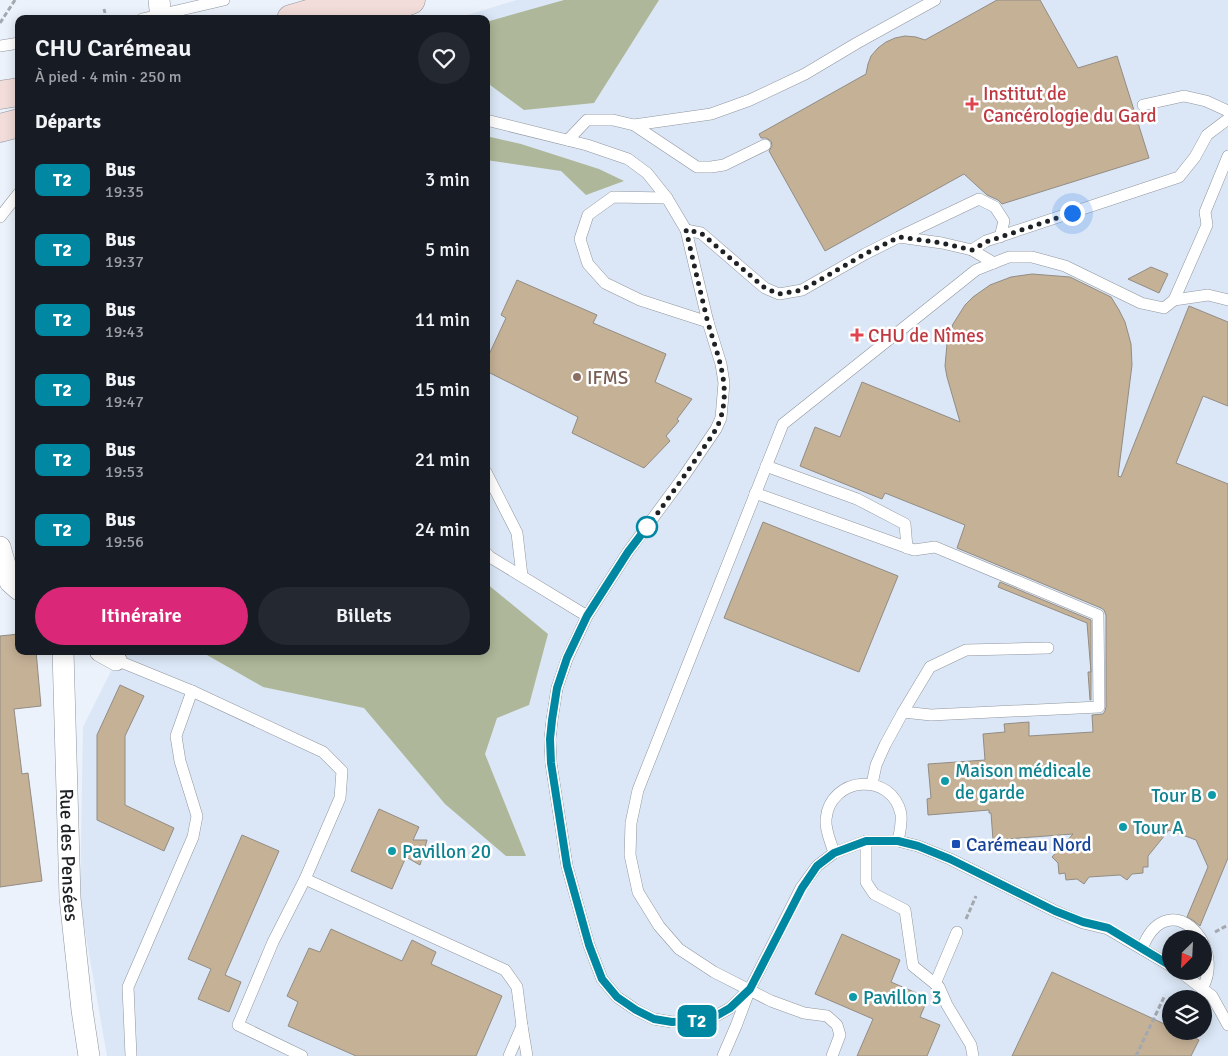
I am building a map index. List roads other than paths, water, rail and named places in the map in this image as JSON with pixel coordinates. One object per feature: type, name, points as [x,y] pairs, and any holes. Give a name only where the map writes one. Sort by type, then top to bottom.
[{"type":"main road","points":[[305,15],[355,0]]},
{"type":"main road","points":[[368,15],[412,0]]},
{"type":"main road","points":[[0,94],[15,92]]},
{"type":"main road","points":[[0,128],[15,124]]},
{"type":"street","points":[[0,546],[10,582],[15,586]]},
{"type":"street","name":"Rue des Pensées","points":[[63,655],[70,898],[89,1056]]},
{"type":"lane","points":[[156,13],[224,0]]},
{"type":"lane","points":[[634,125],[711,114],[750,100],[804,74],[935,0]]},
{"type":"lane","points":[[0,46],[15,44]]},
{"type":"lane","points":[[1143,106],[1184,96],[1206,101],[1228,111]]},
{"type":"lane","points":[[972,250],[1000,237],[1179,177],[1195,157],[1207,135],[1228,119]]},
{"type":"lane","points":[[568,140],[587,120],[613,120],[634,125],[697,167],[724,165],[765,145]]},
{"type":"lane","points":[[490,121],[568,140],[628,159],[647,173],[667,198],[686,230],[708,322],[721,364],[724,383],[721,418],[716,429],[628,552],[587,616],[567,658],[557,688],[550,739],[551,755],[567,866],[589,945],[602,979],[617,997],[654,1019],[672,1022],[709,1020],[730,1008],[750,989]]},
{"type":"lane","points":[[832,1056],[840,1035],[837,1025],[827,1016],[804,1013],[771,1000],[714,972],[679,949],[659,926],[638,892],[630,855],[631,823],[638,790],[783,424],[976,270],[1009,257],[1032,257],[1065,266],[1142,303],[1164,308],[1174,300],[1207,225],[1205,212],[1228,156]]},
{"type":"lane","points":[[667,198],[613,197],[588,215],[580,239],[586,258],[588,264],[605,283],[640,300],[708,322]]},
{"type":"lane","points":[[0,217],[15,198]]},
{"type":"lane","points":[[686,230],[701,233],[765,288],[779,294],[802,290],[865,254],[979,199],[995,207],[1004,221],[1000,237]]},
{"type":"lane","points":[[899,237],[942,243],[972,250],[994,263]]},
{"type":"lane","points":[[1174,300],[1208,295],[1228,300]]},
{"type":"lane","points":[[766,466],[856,499],[905,524],[907,548]]},
{"type":"lane","points":[[490,480],[518,533],[522,576]]},
{"type":"lane","points":[[756,493],[907,548],[914,550],[934,547],[1098,615],[1100,707],[930,715],[903,712]]},
{"type":"lane","points":[[490,557],[587,616]]},
{"type":"lane","points":[[872,784],[876,765],[885,745],[930,667],[966,650],[1048,648]]},
{"type":"lane","points":[[108,655],[192,691],[323,752],[342,771],[340,798],[306,879],[273,942],[238,1025],[302,1056]]},
{"type":"lane","points":[[131,1056],[128,987],[192,837],[197,816],[180,761],[176,736],[192,691]]},
{"type":"lane","points":[[834,853],[826,821],[828,810],[840,792],[850,786],[872,784],[882,788],[897,803],[901,813],[902,824],[898,841]]},
{"type":"lane","points":[[722,1056],[750,989],[802,888],[817,866],[834,853],[866,841],[898,841],[918,846],[950,859],[1055,911],[1083,922],[1108,928],[1162,961]]},
{"type":"lane","points":[[866,841],[866,882],[874,894],[905,910],[913,966],[939,988],[971,1045],[973,1056]]},
{"type":"lane","points":[[306,879],[505,970],[517,987],[527,1056]]},
{"type":"lane","points":[[1142,949],[1152,931],[1159,925],[1168,921],[1184,920],[1196,923],[1210,935],[1216,946],[1217,956],[1217,965],[1214,973],[1202,989]]},
{"type":"lane","points":[[935,984],[957,932]]},
{"type":"lane","points":[[1190,980],[1212,996],[1228,1025]]},
{"type":"lane","points":[[509,1056],[522,1026]]},
{"type":"place","name":"Institut de Cancérologie du Gard","points":[[972,104]]},
{"type":"place","name":"CHU de Nîmes","points":[[857,335]]},
{"type":"place","name":"IFMS","points":[[577,377]]},
{"type":"place","name":"Maison médicale de garde","points":[[945,781]]},
{"type":"place","name":"Tour B","points":[[1212,795]]},
{"type":"place","name":"Tour A","points":[[1123,827]]},
{"type":"place","name":"Carémeau Nord","points":[[956,844]]},
{"type":"place","name":"Pavillon 20","points":[[392,851]]},
{"type":"place","name":"Pavillon 3","points":[[853,997]]}]
